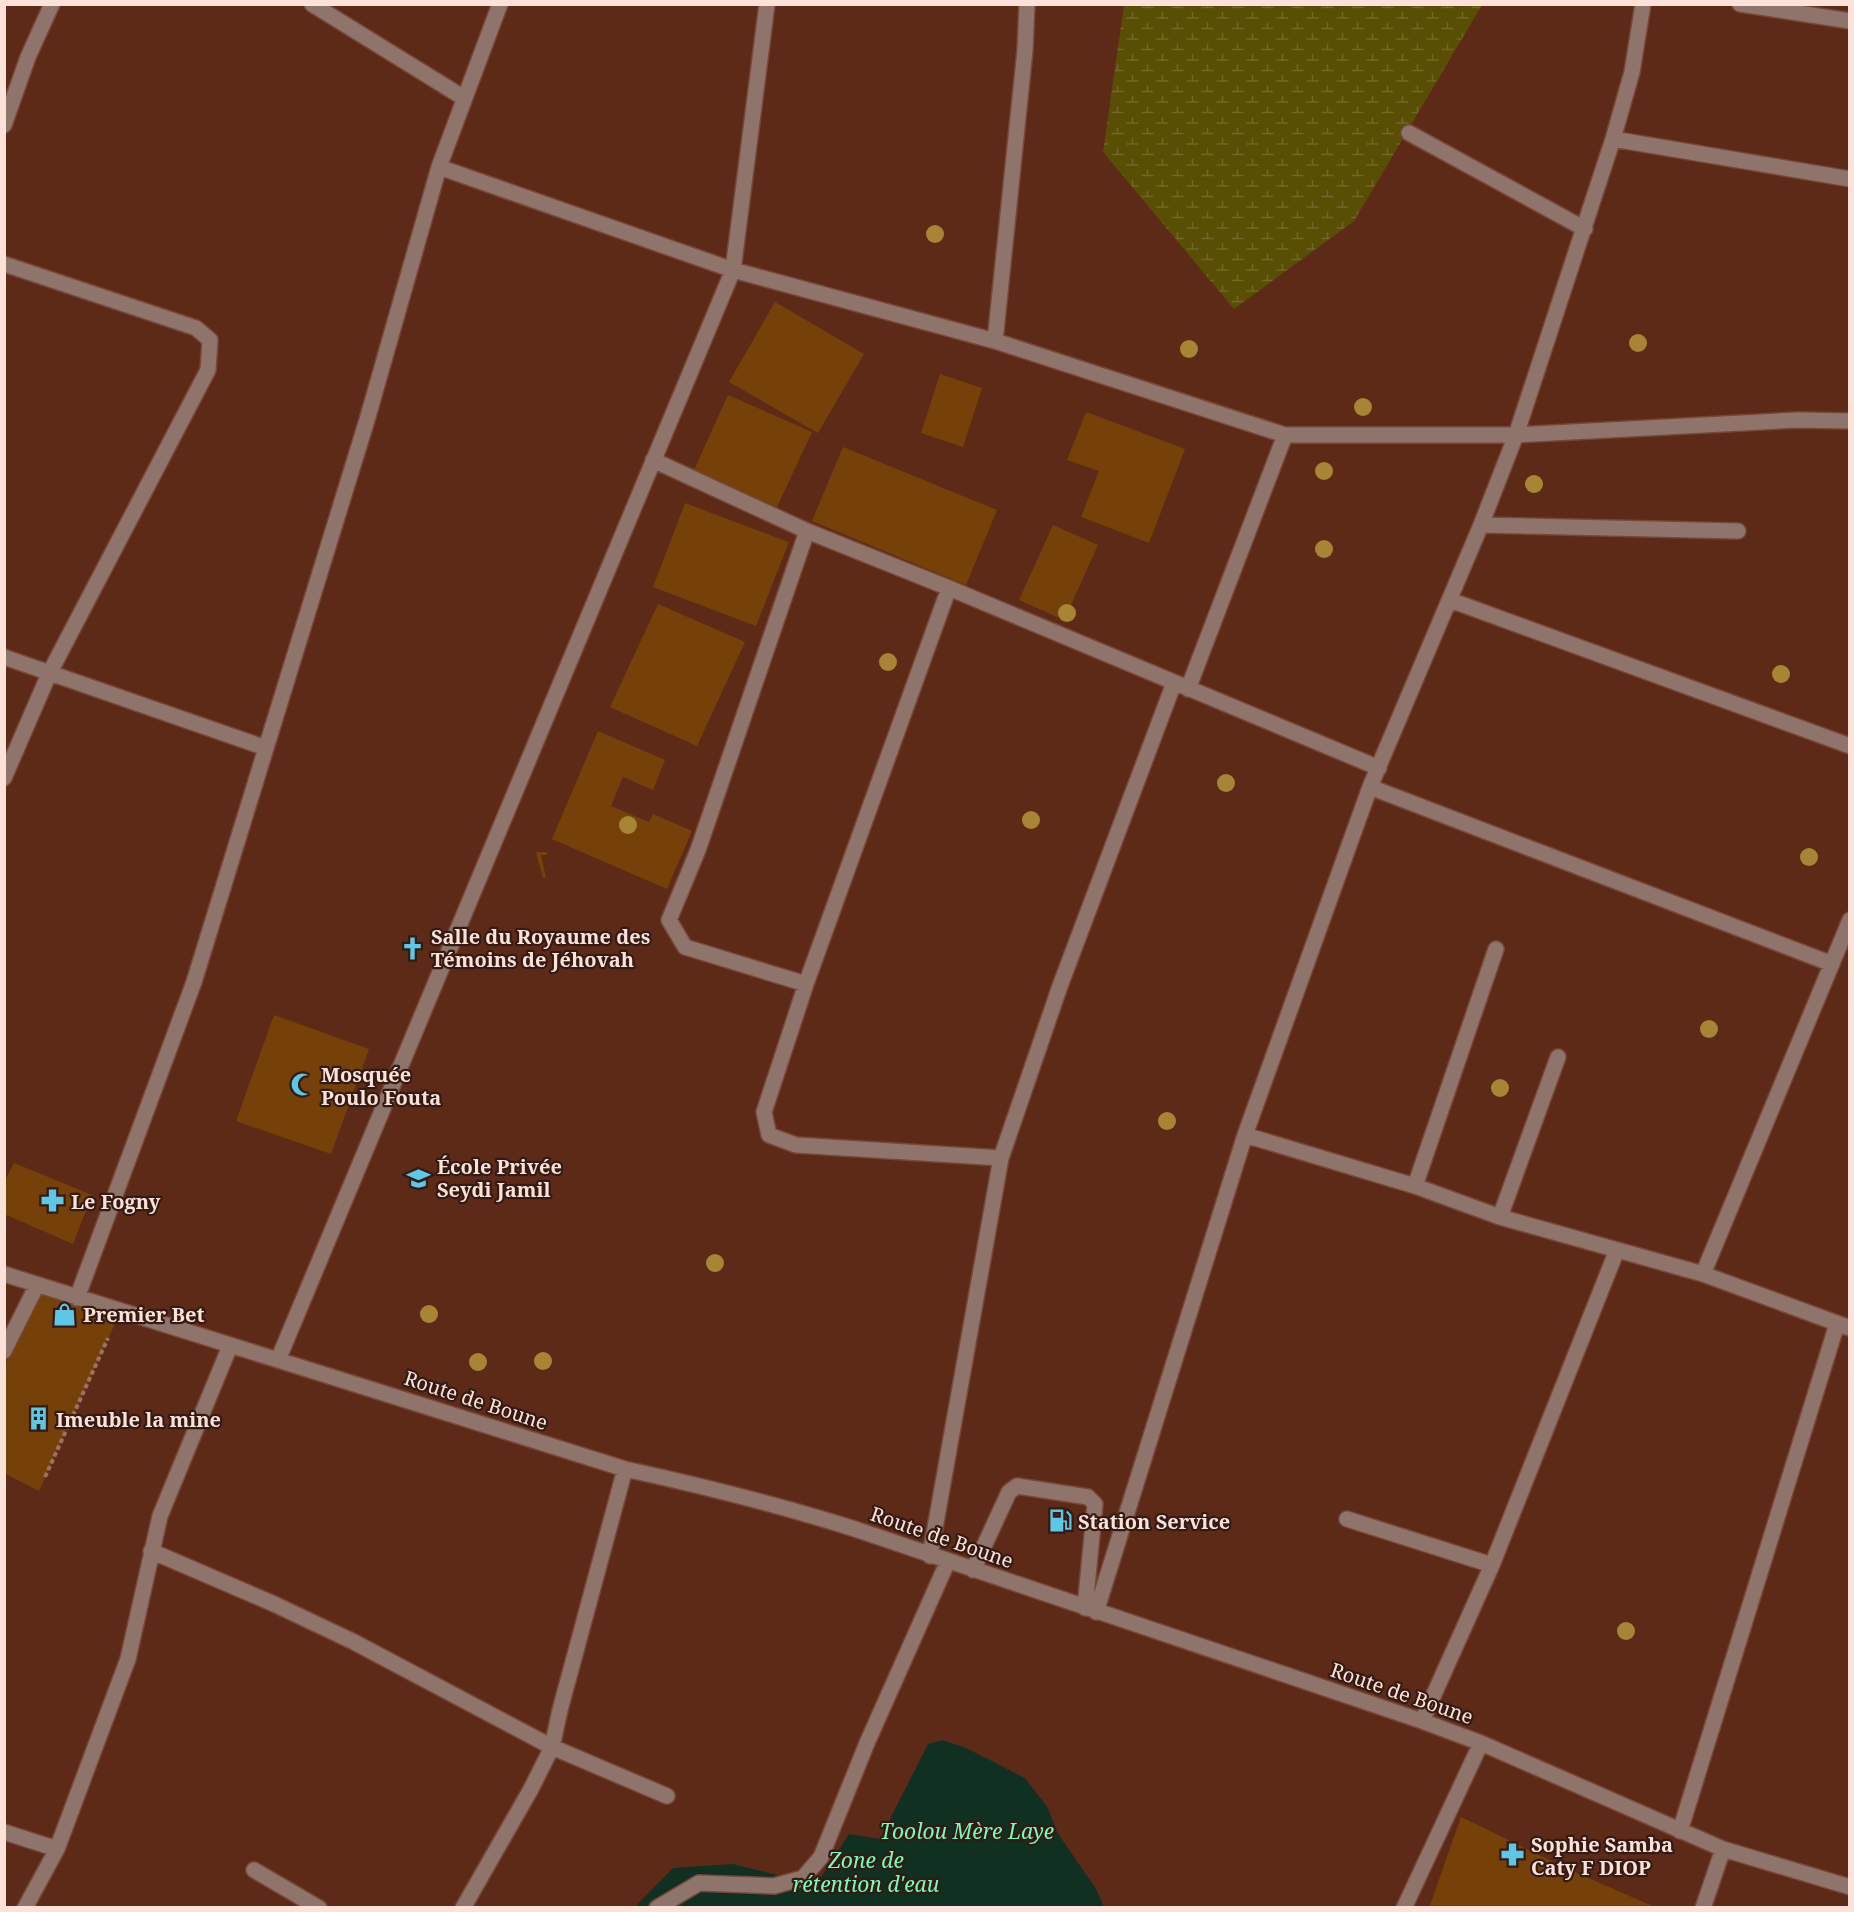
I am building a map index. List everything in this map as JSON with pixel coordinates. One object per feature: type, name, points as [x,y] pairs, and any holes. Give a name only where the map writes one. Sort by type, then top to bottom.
[{"type":"street","points":[[4,124],[28,57],[52,4]]},
{"type":"street","points":[[312,4],[464,98]]},
{"type":"street","points":[[77,1298],[194,982],[367,420],[439,167],[500,4]]},
{"type":"street","points":[[279,1360],[733,270],[766,4]]},
{"type":"street","points":[[995,341],[1025,50],[1027,4]]},
{"type":"street","points":[[1090,1610],[1245,1135],[1370,787],[1450,600],[1516,435],[1613,139],[1632,72],[1643,4]]},
{"type":"street","points":[[1740,4],[1850,21]]},
{"type":"street","points":[[1409,133],[1585,229]]},
{"type":"street","points":[[1613,139],[1850,179]]},
{"type":"street","points":[[439,167],[733,270],[995,341],[1285,435],[1516,435],[1797,420],[1850,421]]},
{"type":"street","points":[[4,264],[196,328],[210,340],[208,370],[49,674],[4,778]]},
{"type":"street","points":[[930,1556],[1001,1158],[1060,986],[1285,435]]},
{"type":"street","points":[[652,460],[807,531],[1379,768]]},
{"type":"street","points":[[1481,525],[1738,531]]},
{"type":"street","points":[[806,984],[685,947],[669,920],[698,850],[807,531]]},
{"type":"street","points":[[949,588],[806,984],[764,1112],[769,1135],[796,1145],[1001,1158]]},
{"type":"street","points":[[1450,600],[1850,746]]},
{"type":"street","points":[[4,657],[266,748]]},
{"type":"street","points":[[1370,787],[1832,964]]},
{"type":"street","points":[[1702,1274],[1850,920]]},
{"type":"street","points":[[1415,1186],[1496,949]]},
{"type":"street","points":[[1500,1217],[1558,1057]]},
{"type":"street","points":[[1245,1135],[1415,1186],[1500,1217],[1702,1274],[1844,1326],[1680,1831]]},
{"type":"street","points":[[1422,1721],[1492,1565],[1617,1250]]},
{"type":"street","name":"Route de Boune","points":[[4,1275],[625,1469],[778,1505],[855,1529],[1422,1721],[1481,1743],[1723,1849],[1850,1887]]},
{"type":"street","points":[[4,1351],[37,1285]]},
{"type":"street","points":[[26,1908],[57,1849],[128,1659],[160,1516],[230,1346]]},
{"type":"street","points":[[463,1908],[531,1789],[552,1747],[625,1469]]},
{"type":"street","points":[[973,1570],[1009,1492],[1017,1486],[1088,1497],[1095,1504],[1090,1610]]},
{"type":"street","points":[[1347,1519],[1492,1565]]},
{"type":"street","points":[[151,1551],[274,1604],[354,1642],[552,1747],[667,1796]]},
{"type":"street","points":[[657,1908],[699,1883],[774,1886],[803,1878],[821,1857],[867,1743],[948,1561]]},
{"type":"street","points":[[1404,1908],[1481,1743]]},
{"type":"street","points":[[4,1832],[57,1849]]},
{"type":"street","points":[[1703,1908],[1723,1849]]},
{"type":"street","points":[[254,1870],[319,1908]]},
{"type":"path","points":[[45,1477],[113,1328]]},
{"type":"green space","points":[[1124,5],[1482,5],[1354,221],[1234,309],[1103,152]]},
{"type":"water","name":"Toolou Mère Laye","points":[[942,1740],[966,1748],[1025,1778],[1048,1808],[1057,1832],[1096,1889],[1104,1907],[634,1908],[673,1868],[733,1864],[816,1885],[849,1834],[880,1839],[928,1744]]},
{"type":"building","points":[[775,302],[864,354],[818,433],[729,382]]},
{"type":"building","points":[[940,374],[982,388],[963,447],[921,433]]},
{"type":"building","points":[[728,395],[812,432],[777,507],[694,470]]},
{"type":"building","points":[[1086,412],[1185,449],[1149,543],[1081,517],[1099,471],[1067,460]]},
{"type":"building","points":[[843,447],[997,510],[966,585],[812,521]]},
{"type":"building","points":[[685,503],[789,542],[756,626],[653,587]]},
{"type":"building","points":[[1053,525],[1098,545],[1064,620],[1019,600]]},
{"type":"building","points":[[658,604],[745,642],[697,746],[610,707]]},
{"type":"building","points":[[598,731],[665,760],[653,790],[623,777],[611,806],[649,822],[653,814],[692,831],[667,889],[552,839]]},
{"type":"building","points":[[536,852],[547,852],[547,855],[541,855],[546,878],[543,878]]},
{"type":"building","name":"Mosquée Poulo Fouta","points":[[274,1015],[369,1049],[331,1154],[236,1121]]},
{"type":"building","points":[[14,1163],[92,1195],[73,1244],[4,1214],[4,1183]]},
{"type":"building","name":"Imeuble la mine","points":[[43,1292],[118,1317],[39,1491],[4,1473],[4,1366]]},
{"type":"building","points":[[1461,1817],[1570,1870],[1657,1908],[1429,1908]]},
{"type":"place","name":"Salle du Royaume des Témoins de Jéhovah","points":[[413,948]]},
{"type":"place","name":"Mosquée Poulo Fouta","points":[[303,1085]]},
{"type":"place","name":"École Privée Seydi Jamil","points":[[419,1178]]},
{"type":"place","name":"Le Fogny","points":[[53,1201]]},
{"type":"place","name":"Premier Bet","points":[[65,1314]]},
{"type":"place","name":"Imeuble la mine","points":[[38,1419]]},
{"type":"place","name":"Station Service","points":[[1060,1521]]},
{"type":"place","name":"Sophie Samba Caty F DIOP","points":[[1513,1855]]},
{"type":"water label","name":"Zone de rétention d'eau","points":[[866,1872]]}]
